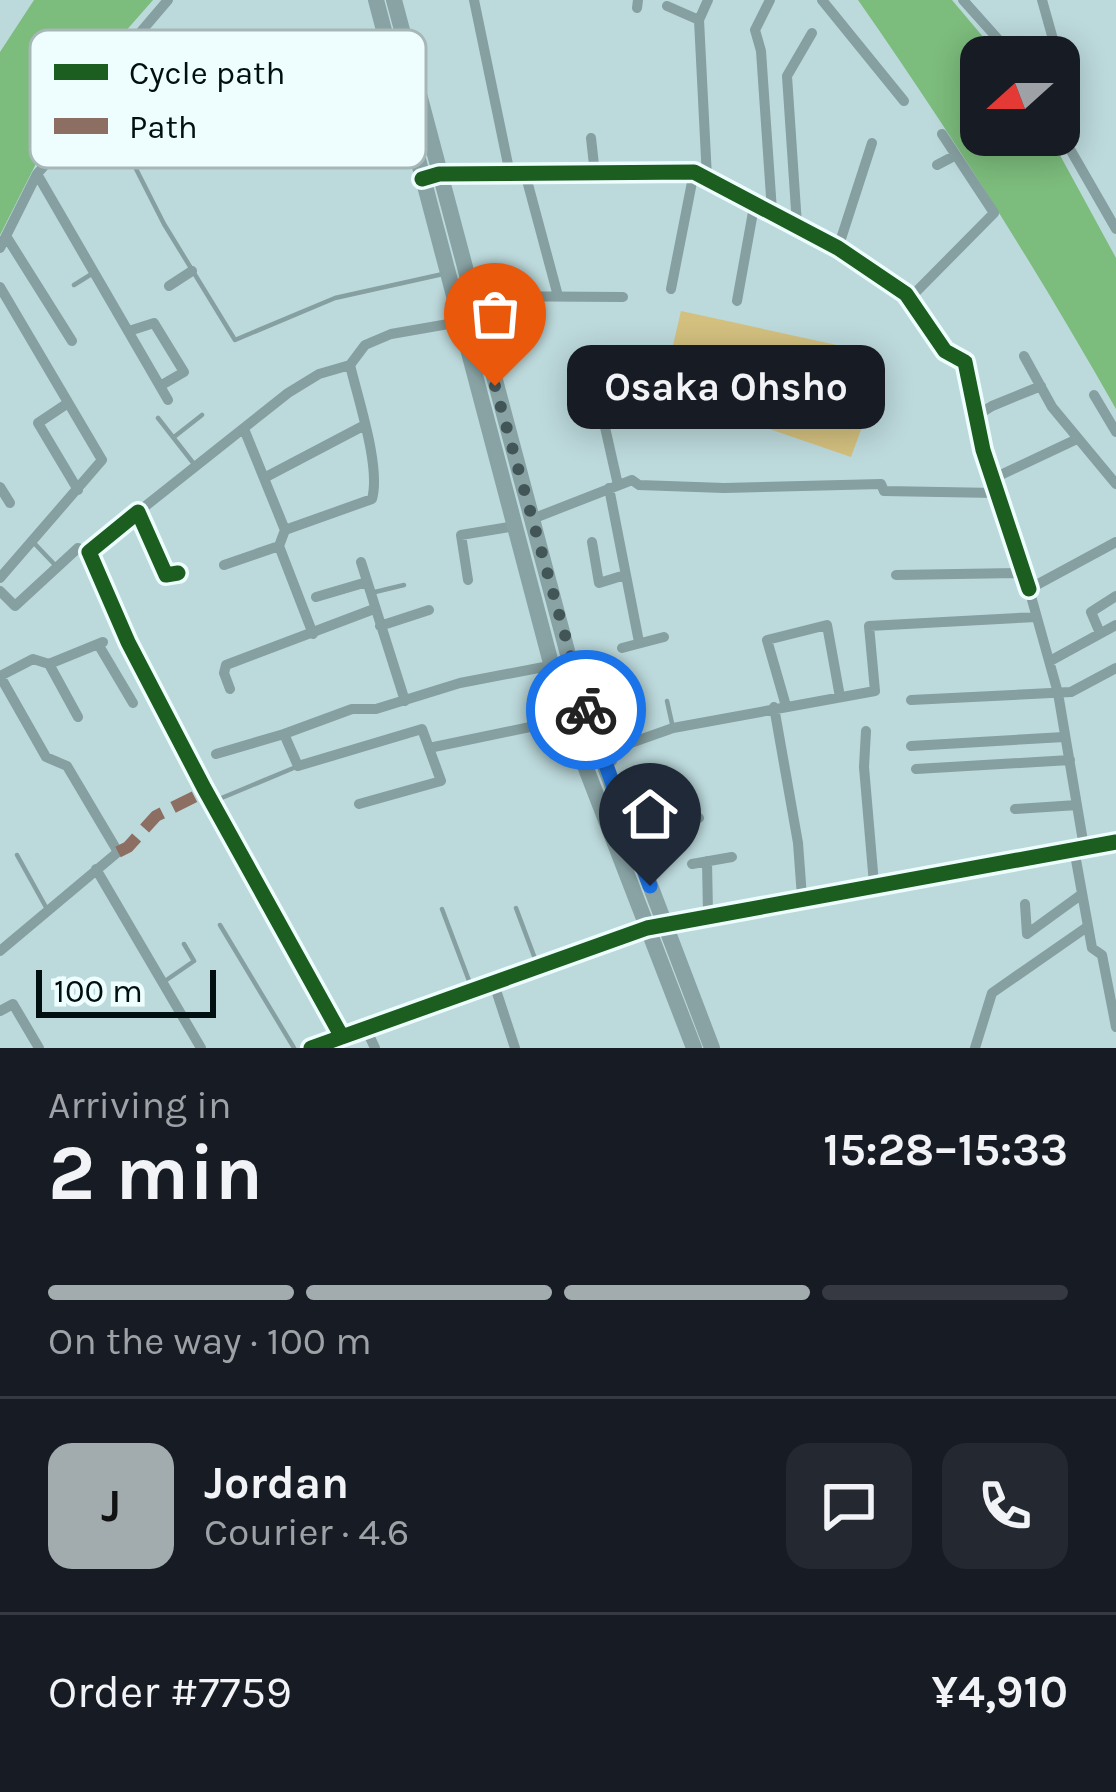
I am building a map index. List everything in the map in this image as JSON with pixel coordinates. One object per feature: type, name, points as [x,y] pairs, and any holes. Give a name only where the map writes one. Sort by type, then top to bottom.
[{"type":"main road","points":[[376,0],[385,30]]},
{"type":"main road","points":[[394,0],[400,30]]},
{"type":"main road","points":[[426,156],[460,322],[561,664],[656,926],[694,1048]]},
{"type":"main road","points":[[426,163],[472,296],[522,523]]},
{"type":"main road","points":[[561,664],[568,719],[712,1048]]},
{"type":"street","points":[[143,30],[169,0]]},
{"type":"street","points":[[474,0],[510,173]]},
{"type":"street","points":[[707,178],[699,20],[708,0]]},
{"type":"street","points":[[770,0],[755,30],[772,211]]},
{"type":"street","points":[[822,0],[904,101]]},
{"type":"street","points":[[963,0],[995,36]]},
{"type":"street","points":[[1042,0],[1053,36]]},
{"type":"street","points":[[668,6],[699,20]]},
{"type":"street","points":[[797,225],[788,76],[812,33]]},
{"type":"street","points":[[909,299],[994,213],[942,134]]},
{"type":"street","points":[[591,138],[595,174]]},
{"type":"street","points":[[838,248],[872,142]]},
{"type":"street","points":[[937,165],[956,155]]},
{"type":"street","points":[[1074,156],[1116,229]]},
{"type":"street","points":[[0,248],[43,168]]},
{"type":"street","points":[[430,176],[694,172],[838,248],[909,299],[945,351],[964,362],[992,479],[1058,693],[1077,805],[1087,927],[1092,948],[1102,955],[1116,1027]]},
{"type":"street","points":[[671,289],[694,172]]},
{"type":"street","points":[[525,173],[559,296]]},
{"type":"street","points":[[38,174],[168,400]]},
{"type":"street","points":[[737,301],[755,201]]},
{"type":"street","points":[[6,236],[72,341]]},
{"type":"street","points":[[169,286],[192,271]]},
{"type":"street","points":[[0,287],[102,460],[0,578]]},
{"type":"street","points":[[472,296],[622,296]]},
{"type":"street","points":[[88,552],[194,464],[319,374],[350,365],[365,345],[391,334],[460,322]]},
{"type":"street","points":[[129,331],[154,323],[184,372],[160,386]]},
{"type":"street","points":[[1024,356],[1077,439],[1116,484]]},
{"type":"street","points":[[285,530],[372,499],[375,490],[350,365]]},
{"type":"street","points":[[976,416],[1041,386]]},
{"type":"street","points":[[1094,395],[1116,432]]},
{"type":"street","points":[[68,403],[38,423],[78,490]]},
{"type":"street","points":[[602,414],[639,643]]},
{"type":"street","points":[[264,478],[364,426]]},
{"type":"street","points":[[244,429],[285,530],[279,546],[313,634]]},
{"type":"street","points":[[992,479],[1077,439]]},
{"type":"street","points":[[468,580],[461,536],[522,523],[632,480],[639,485],[724,488],[881,484],[884,491],[996,493]]},
{"type":"street","points":[[0,487],[10,503]]},
{"type":"street","points":[[138,512],[166,575],[178,573]]},
{"type":"street","points":[[592,542],[599,584],[625,575]]},
{"type":"street","points":[[1029,589],[1116,542]]},
{"type":"street","points":[[224,565],[279,546]]},
{"type":"street","points":[[0,591],[15,606],[78,548],[88,552],[128,642],[342,1037]]},
{"type":"street","points":[[361,562],[405,701]]},
{"type":"street","points":[[896,574],[1024,573]]},
{"type":"street","points":[[316,597],[368,588]]},
{"type":"street","points":[[1100,633],[1091,612],[1116,596]]},
{"type":"street","points":[[230,689],[226,664],[374,609]]},
{"type":"street","points":[[380,626],[429,610]]},
{"type":"street","points":[[699,818],[637,829],[608,751],[673,728],[874,691],[869,626],[1036,616]]},
{"type":"street","points":[[802,897],[780,707],[767,640],[826,625],[840,697]]},
{"type":"street","points":[[1050,661],[1116,625]]},
{"type":"street","points":[[622,647],[664,637]]},
{"type":"street","points":[[0,951],[118,852],[67,766],[46,757],[0,676],[33,659],[49,664],[100,643],[133,703]]},
{"type":"street","points":[[49,664],[78,716]]},
{"type":"street","points":[[216,754],[352,709],[376,709],[460,683],[561,664]]},
{"type":"street","points":[[911,700],[1071,692],[1116,668]]},
{"type":"street","points":[[429,748],[568,719]]},
{"type":"street","points":[[284,734],[298,766],[422,729],[441,782],[359,804]]},
{"type":"street","points":[[866,731],[864,767],[874,884]]},
{"type":"street","points":[[911,746],[1064,737]]},
{"type":"street","points":[[916,769],[1070,760]]},
{"type":"street","points":[[1015,809],[1077,805]]},
{"type":"street","points":[[311,1048],[656,926],[1116,842]]},
{"type":"street","points":[[692,864],[732,857]]},
{"type":"street","points":[[707,862],[708,914]]},
{"type":"street","points":[[96,869],[201,1048]]},
{"type":"street","points":[[1025,904],[1027,934],[1082,895]]},
{"type":"street","points":[[974,1048],[992,993],[1087,927]]},
{"type":"street","points":[[494,984],[515,1048]]},
{"type":"street","points":[[0,1011],[13,1004],[39,1048]]},
{"type":"street","points":[[366,1029],[375,1048]]},
{"type":"lane","points":[[136,168],[235,340],[334,298],[448,273]]},
{"type":"lane","points":[[74,285],[95,272]]},
{"type":"lane","points":[[174,437],[202,415]]},
{"type":"lane","points":[[158,418],[194,464]]},
{"type":"lane","points":[[33,543],[56,566]]},
{"type":"lane","points":[[368,588],[404,585]]},
{"type":"lane","points":[[667,701],[673,728]]},
{"type":"lane","points":[[212,802],[298,766]]},
{"type":"lane","points":[[17,855],[46,909]]},
{"type":"lane","points":[[516,908],[539,969]]},
{"type":"lane","points":[[442,909],[473,991]]},
{"type":"lane","points":[[220,925],[294,1048]]},
{"type":"lane","points":[[162,982],[194,961],[184,944]]},
{"type":"shaded area","points":[[34,0],[153,0],[127,30],[30,30],[30,168],[34,168],[0,235],[0,52]]},
{"type":"shaded area","points":[[858,0],[952,0],[982,36],[960,36],[960,153]]},
{"type":"shaded area","points":[[962,156],[1060,156],[1116,258],[1116,409],[1055,304]]},
{"type":"shaded area","points":[[681,311],[878,354],[870,405],[851,457],[662,392]]},
{"type":"marked path","points":[[118,852],[156,816],[206,791]]},
{"type":"cycle path","points":[[422,179],[439,174],[694,172],[838,248],[906,294],[945,351],[965,362],[983,450],[1029,589]]},
{"type":"cycle path","points":[[178,573],[166,575],[138,512],[89,552],[128,642],[204,788],[342,1037]]},
{"type":"cycle path","points":[[311,1048],[647,928],[1116,842]]},
{"type":"way so far","points":[[495,386],[586,710]]},
{"type":"place","name":"Osaka Ohsho","points":[[495,386]]},
{"type":"route","points":[[586,710],[650,886]]}]
